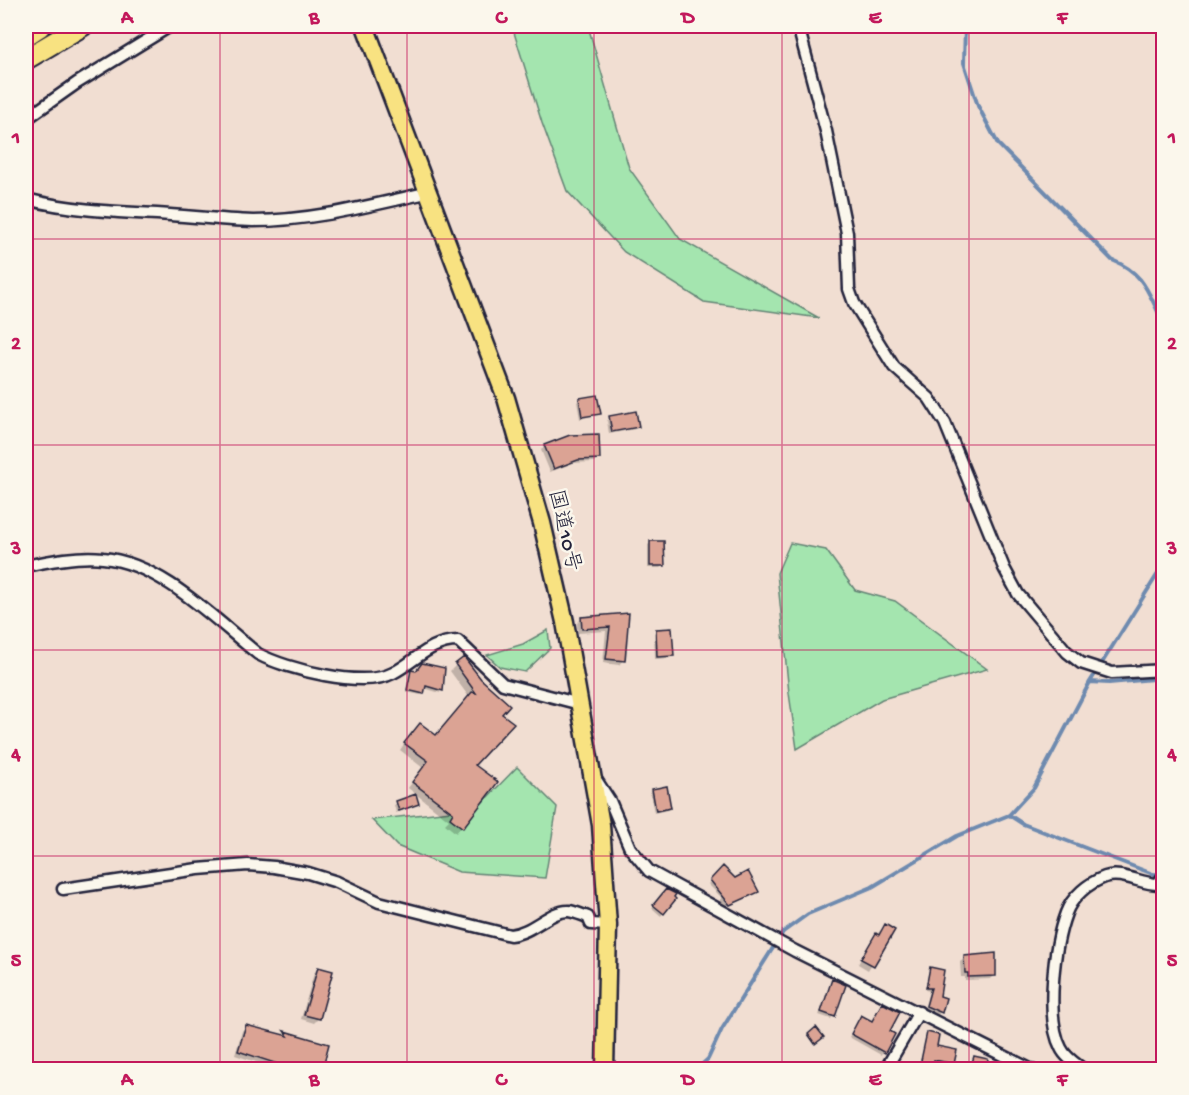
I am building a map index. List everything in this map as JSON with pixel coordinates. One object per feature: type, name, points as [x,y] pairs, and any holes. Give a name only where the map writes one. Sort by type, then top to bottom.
[{"type":"highway","points":[[26,35],[40,26]]},
{"type":"highway","points":[[26,59],[82,26]]},
{"type":"highway","name":"国道10号","points":[[365,26],[430,192],[525,455],[565,622],[602,835],[608,925],[604,1070]]},
{"type":"street","points":[[26,119],[77,83],[170,26]]},
{"type":"street","points":[[798,26],[826,131],[847,233],[849,289],[854,303],[894,367],[930,398],[945,423],[993,546],[1018,594],[1067,652],[1081,663],[1112,673],[1164,670]]},
{"type":"street","points":[[26,198],[58,207],[91,211],[253,221],[295,218],[346,210],[430,192]]},
{"type":"street","points":[[26,566],[102,557],[147,569],[170,584],[258,654],[273,662],[358,679],[381,677],[393,673],[431,646],[458,641],[503,684],[580,704]]},
{"type":"street","points":[[592,774],[610,801],[630,848],[650,872],[795,951],[1032,1070]]},
{"type":"street","points":[[63,890],[162,873],[248,865],[308,873],[337,882],[379,902],[510,935],[524,934],[554,915],[568,911],[588,917],[591,924],[608,925]]},
{"type":"street","points":[[1084,1070],[1061,1050],[1054,1029],[1054,967],[1066,912],[1078,892],[1104,877],[1119,875],[1146,884],[1161,880]]},
{"type":"street","points":[[885,1070],[919,1012]]},
{"type":"green space","points":[[512,26],[588,26],[629,168],[680,239],[819,318],[704,302],[624,252],[567,191],[542,123]]},
{"type":"green space","points":[[790,543],[826,550],[855,590],[895,601],[987,669],[882,699],[797,749],[777,573]]},
{"type":"green space","points":[[548,630],[550,648],[525,672],[500,667],[487,655],[523,644]]},
{"type":"green space","points":[[517,767],[557,807],[545,878],[459,872],[397,846],[372,820],[477,808]]},
{"type":"building","points":[[597,395],[601,414],[582,417],[579,398]]},
{"type":"building","points":[[636,411],[639,427],[612,432],[609,416]]},
{"type":"building","points":[[599,434],[600,459],[578,460],[554,469],[544,445],[570,435]]},
{"type":"building","points":[[650,541],[664,541],[665,566],[650,566]]},
{"type":"building","points":[[629,613],[625,661],[606,659],[610,627],[582,629],[581,617]]},
{"type":"building","points":[[672,628],[674,656],[657,657],[656,629]]},
{"type":"building","points":[[464,657],[481,679],[510,705],[502,714],[514,723],[475,765],[498,782],[463,828],[450,818],[453,813],[412,782],[428,761],[404,743],[420,723],[436,735],[472,692],[476,693],[455,664]]},
{"type":"building","points":[[422,663],[445,668],[443,691],[426,686],[424,694],[407,690],[411,670],[416,671]]},
{"type":"building","points":[[667,786],[671,808],[656,811],[652,789]]},
{"type":"building","points":[[416,794],[419,804],[399,811],[396,801]]},
{"type":"building","points":[[723,866],[735,878],[748,871],[759,892],[730,905],[710,880]]},
{"type":"building","points":[[666,889],[676,894],[674,897],[676,899],[664,914],[653,905]]},
{"type":"building","points":[[885,924],[895,930],[874,966],[861,959],[876,933],[879,935]]},
{"type":"building","points":[[996,953],[996,976],[968,977],[968,973],[965,973],[964,956]]},
{"type":"building","points":[[318,967],[333,971],[320,1019],[304,1015]]},
{"type":"building","points":[[930,967],[944,970],[940,996],[946,998],[942,1013],[926,1006],[931,988],[926,988]]},
{"type":"building","points":[[832,979],[846,985],[835,1017],[821,1012]]},
{"type":"building","points":[[882,1003],[900,1012],[890,1031],[895,1034],[885,1053],[851,1034],[861,1015],[872,1021]]},
{"type":"building","points":[[246,1025],[288,1036],[284,1031],[329,1044],[322,1070],[296,1070],[238,1051]]},
{"type":"building","points":[[816,1027],[824,1037],[815,1044],[808,1034]]},
{"type":"building","points":[[927,1032],[939,1035],[937,1046],[957,1050],[954,1064],[934,1060],[932,1070],[919,1070]]},
{"type":"building","points":[[974,1056],[988,1059],[986,1070],[970,1070]]},
{"type":"waterway","points":[[965,26],[964,63],[978,106],[998,144],[1112,260],[1123,265],[1139,278],[1164,324]]},
{"type":"waterway","points":[[696,1070],[708,1059],[722,1029],[783,932],[808,914],[872,887],[957,836],[1009,815],[1034,788],[1090,682],[1164,564]]},
{"type":"waterway","points":[[1090,682],[1109,683],[1164,678]]},
{"type":"waterway","points":[[1009,815],[1023,824],[1153,874],[1163,875]]}]
